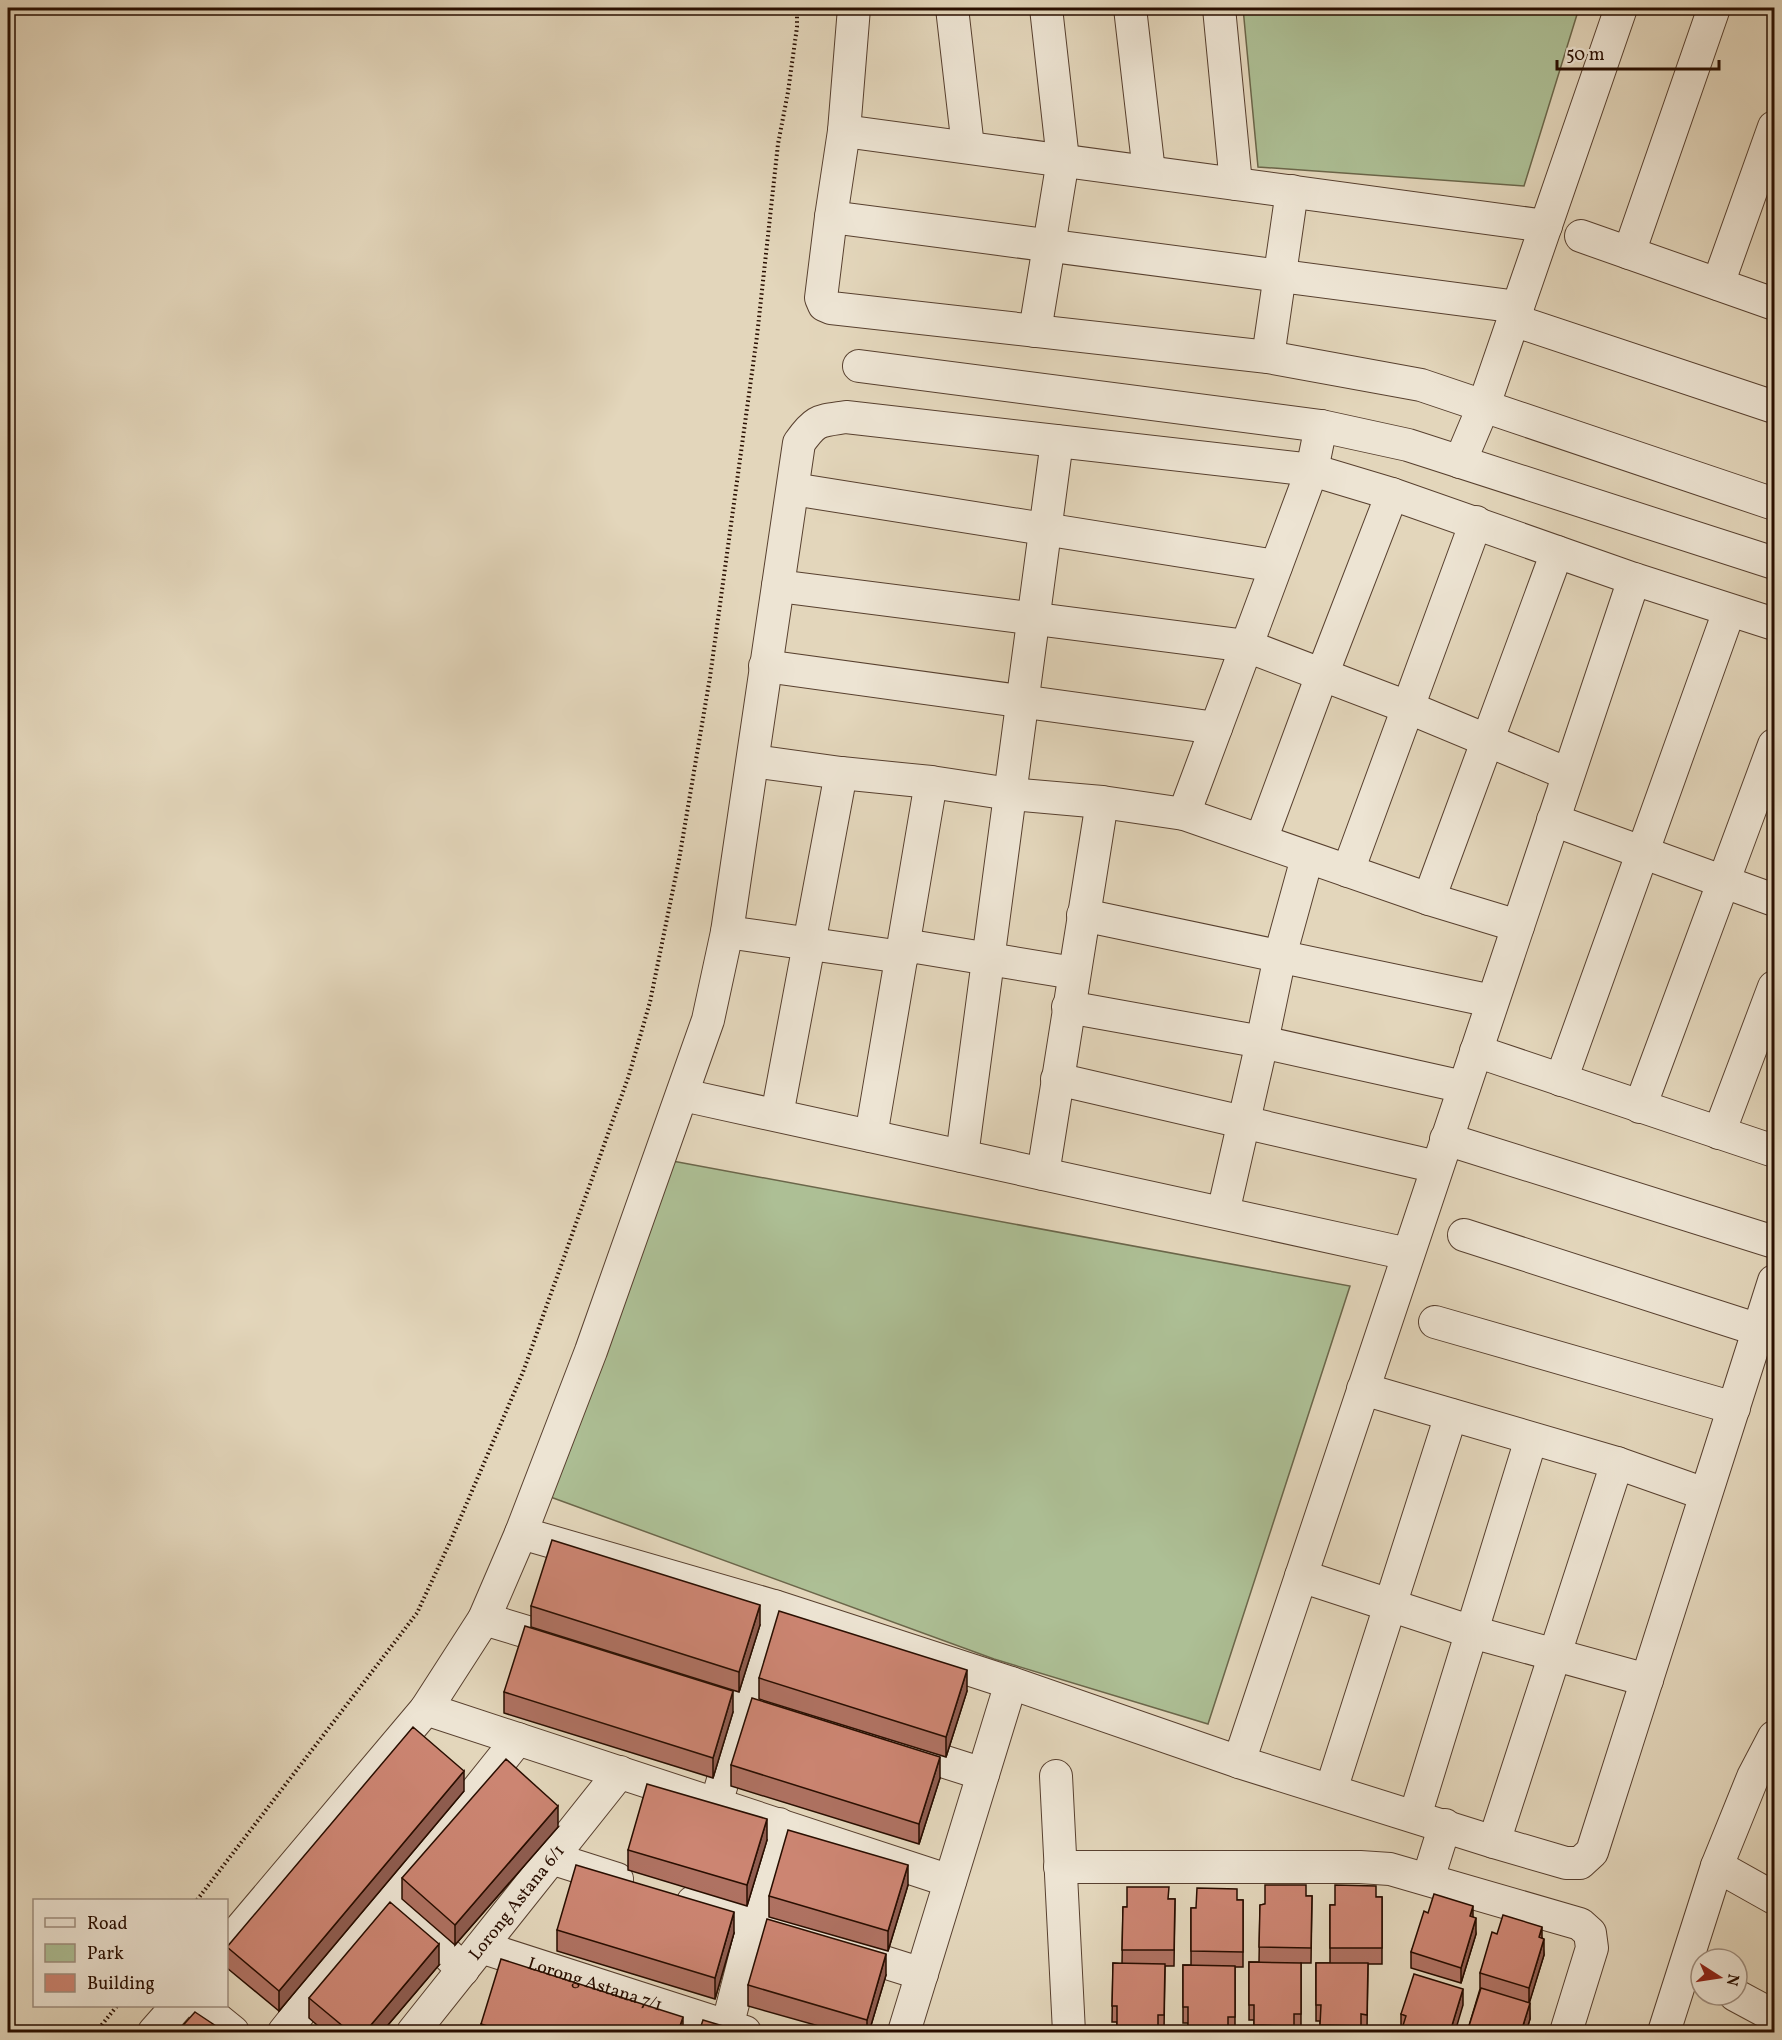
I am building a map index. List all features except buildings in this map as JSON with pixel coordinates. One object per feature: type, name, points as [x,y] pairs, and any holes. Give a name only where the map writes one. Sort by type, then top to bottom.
[{"type":"street","points":[[854,8],[844,131],[821,298],[824,305],[831,308],[1268,357],[1421,385],[1774,504]]},
{"type":"street","points":[[952,8],[968,147]]},
{"type":"street","points":[[1035,331],[1063,160],[1046,8]]},
{"type":"street","points":[[1130,8],[1149,172]]},
{"type":"street","points":[[1219,8],[1236,184]]},
{"type":"street","points":[[1460,462],[1484,405],[1621,8]]},
{"type":"street","points":[[1629,253],[1714,8]]},
{"type":"street","points":[[1718,284],[1774,127]]},
{"type":"street","points":[[844,131],[1546,226]]},
{"type":"street","points":[[1268,357],[1293,191]]},
{"type":"street","points":[[831,218],[1280,276],[1516,313],[1774,407]]},
{"type":"street","points":[[1581,236],[1774,304]]},
{"type":"street","points":[[859,366],[1321,426],[1408,446],[1774,563]]},
{"type":"street","points":[[228,1945],[426,1709],[484,1619],[521,1533],[591,1351],[708,1020],[727,932],[799,443],[811,426],[824,420],[846,417],[1312,470],[1476,522],[1634,579],[1774,624]]},
{"type":"street","points":[[1184,814],[1312,470],[1321,426]]},
{"type":"street","points":[[962,1155],[1057,441]]},
{"type":"street","points":[[793,489],[1276,566]]},
{"type":"street","points":[[1261,840],[1392,494]]},
{"type":"street","points":[[1348,871],[1476,522]]},
{"type":"street","points":[[1429,899],[1557,552]]},
{"type":"street","points":[[1239,1762],[1634,579]]},
{"type":"street","points":[[778,586],[1247,646],[1407,707],[1568,774]]},
{"type":"street","points":[[1561,1080],[1729,610]]},
{"type":"street","points":[[765,666],[1216,728]]},
{"type":"street","points":[[1640,1107],[1774,745]]},
{"type":"street","points":[[753,761],[1011,794],[1102,802],[1184,814],[1429,899],[1518,926]]},
{"type":"street","points":[[777,1115],[842,773]]},
{"type":"street","points":[[871,1136],[931,782]]},
{"type":"street","points":[[1043,1174],[1102,802]]},
{"type":"street","points":[[1553,820],[1774,900]]},
{"type":"street","points":[[1223,1213],[1280,956],[1307,858]]},
{"type":"street","points":[[1083,915],[1492,1001]]},
{"type":"street","points":[[727,932],[809,944],[987,958],[1074,973]]},
{"type":"street","points":[[1719,1133],[1774,987]]},
{"type":"street","points":[[1068,1007],[1262,1042],[1464,1087]]},
{"type":"street","points":[[1476,1051],[1774,1151]]},
{"type":"street","points":[[1057,1079],[1244,1122],[1442,1153],[1774,1242]]},
{"type":"street","points":[[683,1095],[1408,1254]]},
{"type":"street","points":[[1464,1235],[1759,1330]]},
{"type":"street","points":[[521,1533],[774,1606],[1011,1683],[1239,1762],[1494,1842],[1566,1863],[1581,1863],[1592,1852],[1774,1281]]},
{"type":"street","points":[[1435,1322],[1734,1408]]},
{"type":"street","points":[[1363,1389],[1617,1463],[1706,1494]]},
{"type":"street","points":[[1331,1790],[1451,1415]]},
{"type":"street","points":[[1416,1816],[1531,1438]]},
{"type":"street","points":[[1494,1842],[1617,1463]]},
{"type":"street","points":[[1300,1576],[1389,1603],[1472,1632],[1647,1680]]},
{"type":"street","points":[[716,1804],[774,1606]]},
{"type":"street","points":[[484,1619],[587,1650]]},
{"type":"street","points":[[666,1675],[814,1721]]},
{"type":"street","points":[[904,2032],[1011,1683]]},
{"type":"street","points":[[426,1709],[950,1881]]},
{"type":"street","points":[[1664,2032],[1717,1866],[1764,1783],[1774,1737]]},
{"type":"street","points":[[285,2032],[518,1739]]},
{"type":"street","points":[[870,1739],[983,1774]]},
{"type":"street","name":"Lorong Astana 6/1","points":[[413,2032],[620,1772]]},
{"type":"street","points":[[1056,1776],[1068,2032]]},
{"type":"street","points":[[736,2030],[754,1922],[779,1824]]},
{"type":"street","points":[[1428,1879],[1445,1825]]},
{"type":"street","points":[[551,1858],[922,1974]]},
{"type":"street","points":[[1717,1866],[1774,1898]]},
{"type":"street","points":[[1060,1867],[1360,1867],[1390,1869],[1580,1924],[1590,1933],[1592,1948],[1566,2032]]},
{"type":"street","points":[[391,1898],[472,1959]]},
{"type":"street","name":"Lorong Astana 7/1","points":[[472,1959],[696,2025],[736,2030]]},
{"type":"street","points":[[1749,2003],[1774,2016]]},
{"type":"street","points":[[154,2032],[176,2007]]},
{"type":"street","points":[[202,2007],[233,2032]]},
{"type":"path","points":[[198,1899],[417,1613],[452,1540],[523,1372],[629,1075],[650,1002],[679,860],[710,677],[756,336],[778,144],[797,27],[797,8]]},
{"type":"path","points":[[96,2032],[116,2007]]},
{"type":"green space","points":[[1243,8],[1579,8],[1524,186],[1258,167]]},
{"type":"green space","points":[[667,1160],[1350,1286],[1208,1724],[994,1659],[545,1495]]}]
